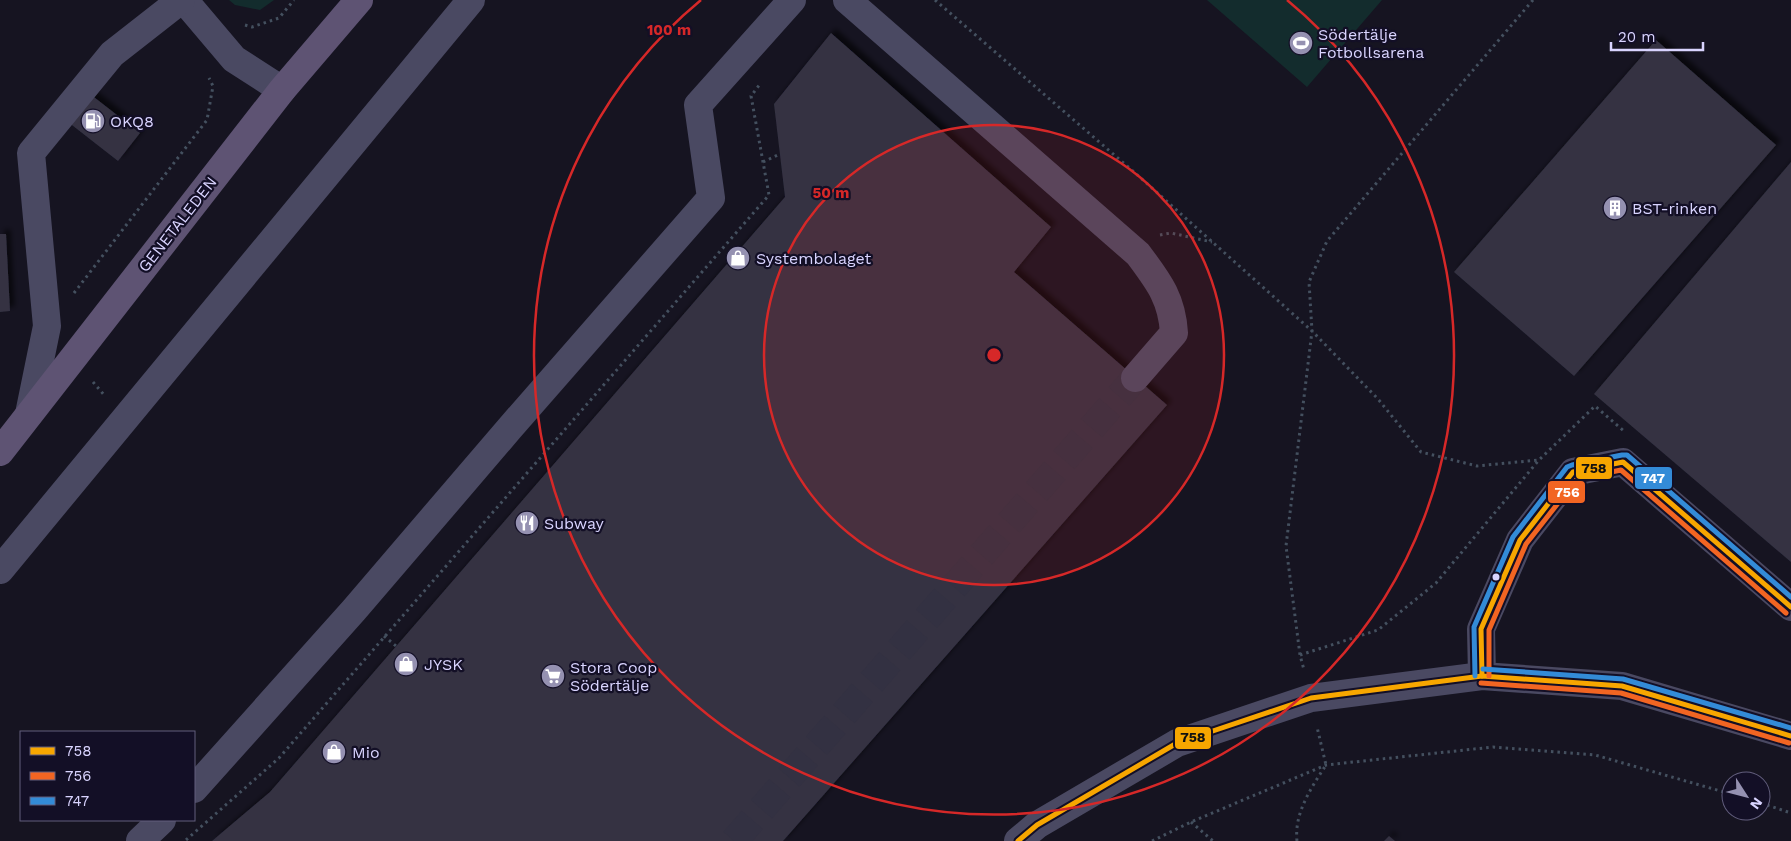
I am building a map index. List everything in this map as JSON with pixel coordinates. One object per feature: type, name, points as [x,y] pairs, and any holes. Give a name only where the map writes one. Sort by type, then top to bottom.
[{"type":"main road","name":"GENETALEDEN","points":[[0,452],[282,90],[359,0]]},
{"type":"street","points":[[29,414],[47,326],[31,153],[112,54],[183,0],[234,59],[282,90]]},
{"type":"street","points":[[0,570],[471,0]]},
{"type":"street","points":[[195,788],[354,610],[509,428],[712,198],[698,105],[792,0]]},
{"type":"street","points":[[847,0],[1138,254],[1163,287],[1174,320],[1174,332],[1135,378]]},
{"type":"street","points":[[1482,676],[1481,629],[1520,540],[1573,472],[1623,462],[1791,607]]},
{"type":"street","points":[[1018,841],[1038,825],[1176,743],[1311,698],[1482,676],[1622,686],[1791,736]]},
{"type":"street","points":[[140,841],[161,821]]},
{"type":"path","points":[[47,326],[207,120],[213,86],[201,58],[240,22],[252,27],[279,18],[294,0]]},
{"type":"path","points":[[935,0],[1213,242],[1312,331],[1378,399],[1421,452],[1477,466],[1539,460]]},
{"type":"path","points":[[1297,841],[1296,831],[1306,796],[1326,765],[1300,655],[1286,546],[1312,331],[1308,282],[1327,241],[1534,0]]},
{"type":"path","points":[[763,162],[780,154]]},
{"type":"path","points":[[1125,243],[1172,233],[1213,242]]},
{"type":"path","points":[[73,358],[124,420]]},
{"type":"path","points":[[1300,655],[1378,630],[1436,583],[1539,460],[1595,406],[1626,432]]},
{"type":"path","points":[[384,636],[396,646]]},
{"type":"path","points":[[1152,841],[1191,822],[1326,765],[1493,747],[1595,755],[1721,791]]},
{"type":"path","points":[[1771,806],[1791,813]]},
{"type":"path","points":[[1191,822],[1213,841]]},
{"type":"green space","points":[[229,0],[274,0],[260,10],[235,5]]},
{"type":"green space","name":"Södertälje Fotbollsarena","points":[[1207,0],[1382,0],[1307,87]]},
{"type":"building","points":[[831,33],[1051,227],[1014,272],[1167,405],[783,841],[212,841],[270,792],[785,197],[774,104]]},
{"type":"building","name":"BST-rinken","points":[[1656,40],[1776,145],[1574,376],[1454,272]]},
{"type":"building","points":[[90,94],[140,133],[118,161],[68,122]]},
{"type":"building","points":[[1791,162],[1791,562],[1594,394]]},
{"type":"building","points":[[0,234],[6,234],[10,311],[0,312]]},
{"type":"building","points":[[1389,836],[1395,841],[1384,841]]},
{"type":"tunnel","points":[[734,841],[1135,378]]},
{"type":"transit line","name":"747","points":[[1475,676],[1474,627],[1513,537],[1567,467],[1572,465],[1627,455],[1791,597]]},
{"type":"transit line","name":"758","points":[[1482,676],[1481,629],[1520,540],[1573,472],[1623,462],[1791,607]]},
{"type":"transit line","name":"756","points":[[1489,676],[1489,630],[1526,544],[1577,479],[1621,470],[1786,613]]},
{"type":"transit line","name":"747","points":[[1483,669],[1623,679],[1791,728]]},
{"type":"transit line","name":"758","points":[[1018,841],[1037,825],[1177,743],[1311,698],[1482,676],[1622,686],[1791,736]]},
{"type":"transit line","name":"756","points":[[1481,683],[1621,693],[1789,743]]},
{"type":"place","name":"Södertälje Fotbollsarena","points":[[1301,43]]},
{"type":"place","name":"OKQ8","points":[[93,121]]},
{"type":"place","name":"BST-rinken","points":[[1615,208]]},
{"type":"place","name":"Systembolaget","points":[[738,258]]},
{"type":"place","name":"Subway","points":[[527,523]]},
{"type":"place","name":"JYSK","points":[[406,664]]},
{"type":"place","name":"Stora Coop Södertälje","points":[[553,676]]},
{"type":"place","name":"Mio","points":[[334,752]]}]
